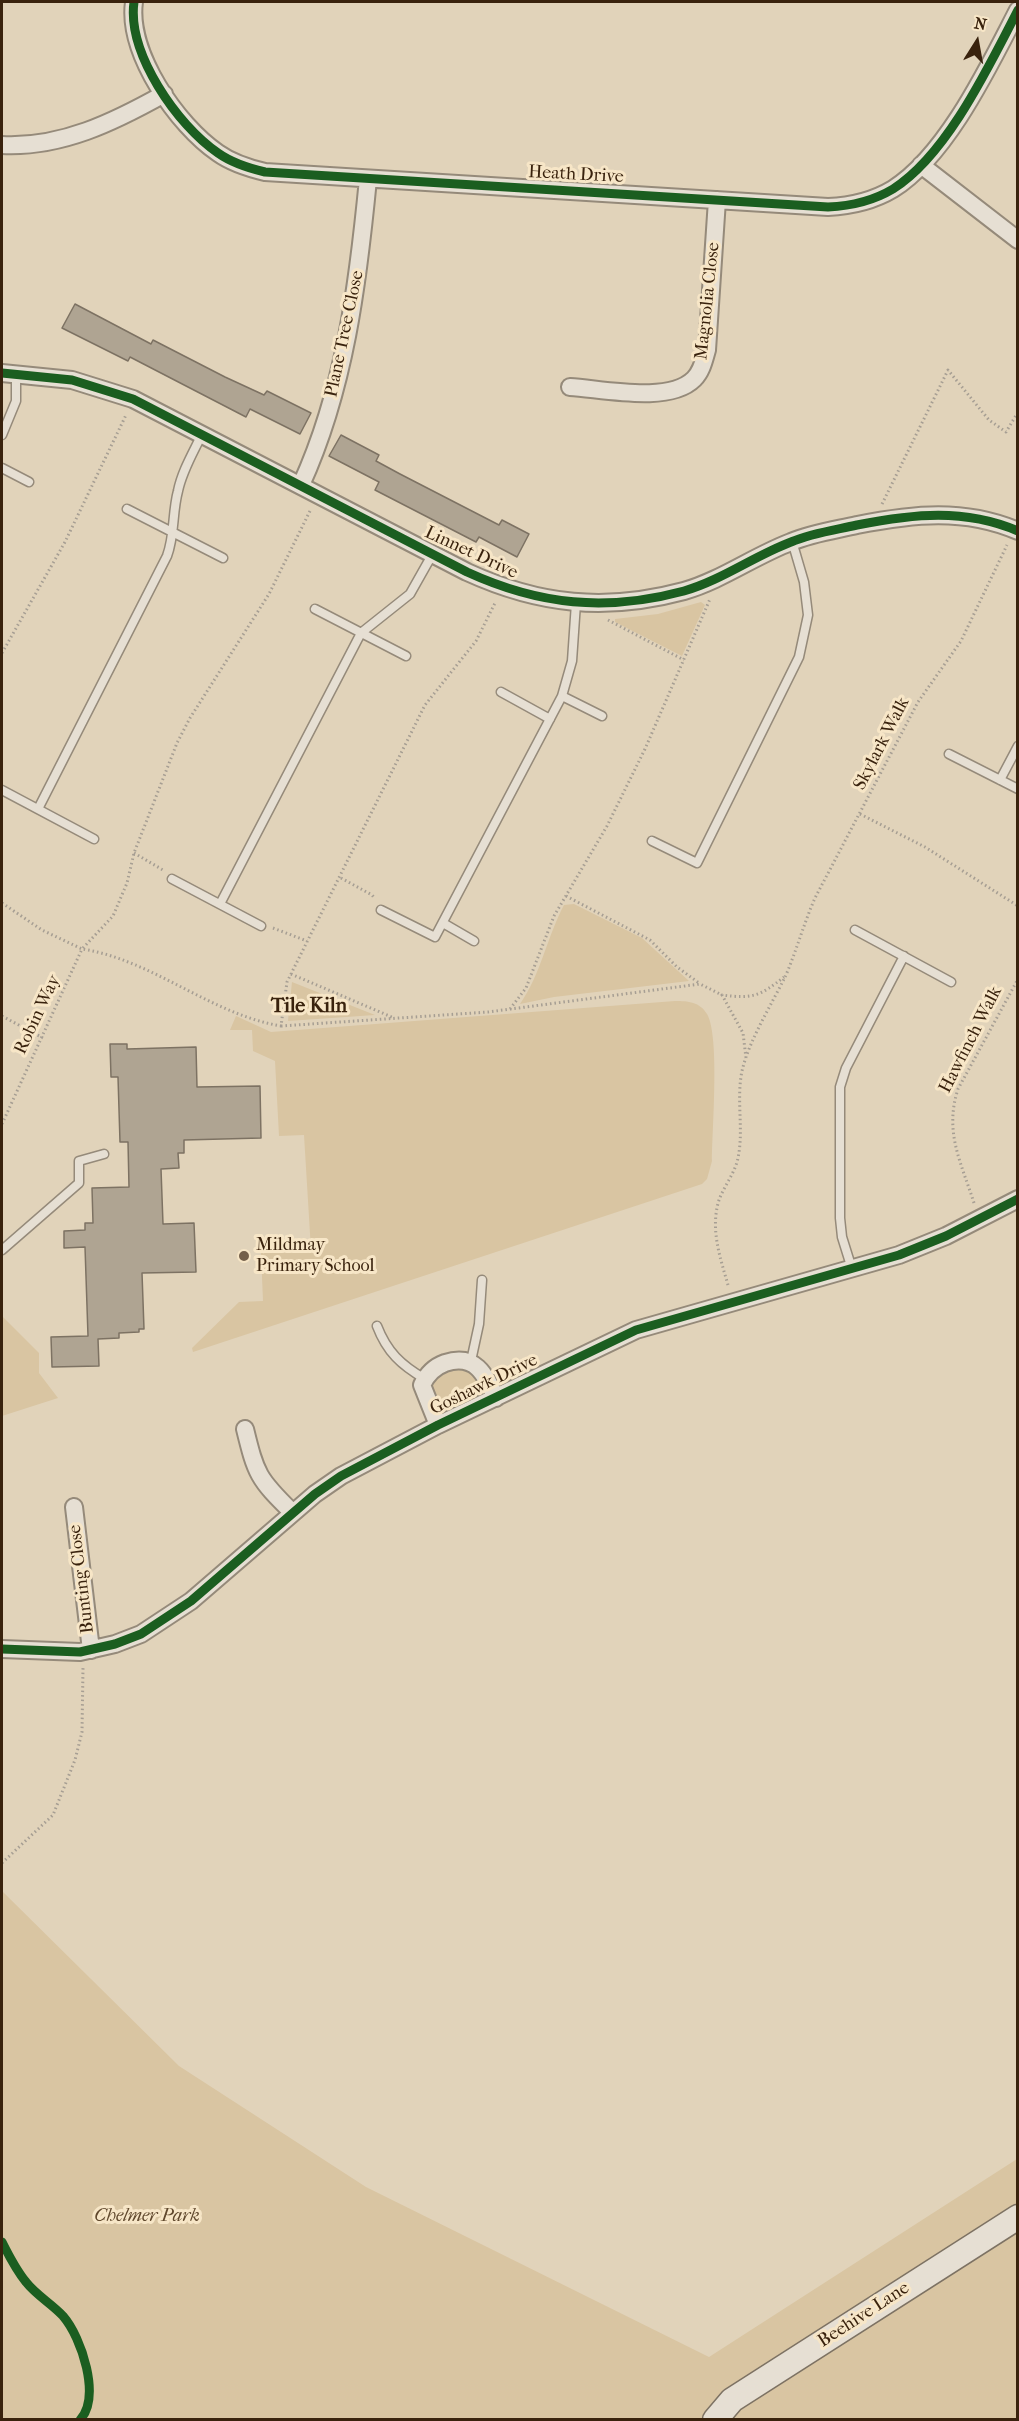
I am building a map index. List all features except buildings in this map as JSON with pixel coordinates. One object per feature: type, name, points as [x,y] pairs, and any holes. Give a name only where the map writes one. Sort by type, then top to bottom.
[{"type":"main road","name":"Beehive Lane","points":[[715,2420],[732,2400],[1017,2217]]},
{"type":"street","name":"Heath Drive","points":[[134,2],[135,30],[142,53],[164,94],[197,137],[240,166],[265,172],[844,206],[861,203],[893,189],[921,165],[967,103],[1017,10]]},
{"type":"street","points":[[2,145],[43,143],[76,135],[131,113],[164,94]]},
{"type":"street","points":[[921,165],[1017,240]]},
{"type":"street","name":"Plane Tree Close","points":[[301,485],[322,432],[348,332],[359,274],[368,178]]},
{"type":"street","name":"Magnolia Close","points":[[570,387],[673,392],[694,379],[702,367],[707,350],[717,200]]},
{"type":"street","name":"Linnet Drive","points":[[9,374],[72,380],[133,399],[432,555],[501,588],[541,598],[576,603],[607,603],[656,598],[705,584],[792,541],[874,522],[947,514],[971,516],[1016,530]]},
{"type":"street","name":"Goshawk Drive","points":[[2,1649],[85,1651],[141,1634],[191,1601],[292,1512],[341,1476],[438,1425],[636,1330],[852,1269],[946,1236],[1017,1199]]},
{"type":"street","name":"Goshawk Drive","points":[[438,1425],[426,1400],[422,1385],[439,1365],[456,1359],[471,1361],[485,1374],[496,1398]]},
{"type":"street","points":[[245,1429],[255,1471],[266,1487],[292,1512]]},
{"type":"street","name":"Bunting Close","points":[[74,1507],[85,1651]]},
{"type":"lane","points":[[2,435],[16,401],[9,374]]},
{"type":"lane","points":[[38,809],[167,556],[173,532],[177,493],[183,474],[202,434]]},
{"type":"lane","points":[[2,468],[29,482]]},
{"type":"lane","points":[[128,509],[223,558]]},
{"type":"lane","points":[[652,841],[697,863],[799,657],[805,639],[807,607],[804,582],[792,541]]},
{"type":"lane","points":[[220,904],[361,633],[410,594],[432,555]]},
{"type":"lane","points":[[381,910],[435,937],[562,696],[572,661],[576,603]]},
{"type":"lane","points":[[315,609],[406,656]]},
{"type":"lane","points":[[501,692],[550,719]]},
{"type":"lane","points":[[562,696],[602,716]]},
{"type":"lane","points":[[1000,780],[1017,746]]},
{"type":"lane","points":[[949,754],[1017,789]]},
{"type":"lane","points":[[2,790],[94,838]]},
{"type":"lane","points":[[172,879],[261,926]]},
{"type":"lane","points":[[443,923],[474,941]]},
{"type":"lane","points":[[855,930],[951,982]]},
{"type":"lane","points":[[852,1269],[842,1237],[840,1218],[840,1087],[846,1068],[904,956]]},
{"type":"lane","points":[[2,1250],[79,1183],[79,1161],[104,1154]]},
{"type":"lane","points":[[471,1361],[479,1324],[482,1280]]},
{"type":"lane","points":[[377,1326],[390,1353],[405,1367],[425,1379]]},
{"type":"path","points":[[874,522],[948,370],[989,420],[1006,432],[1017,412]]},
{"type":"path","points":[[2,653],[65,542],[133,399]]},
{"type":"path","points":[[510,1009],[526,988],[547,931],[607,826],[685,660],[711,601],[705,584]]},
{"type":"path","points":[[607,603],[608,620],[685,660]]},
{"type":"path","points":[[860,814],[925,847],[1017,906]]},
{"type":"path","points":[[134,853],[160,865],[172,879]]},
{"type":"path","points":[[341,878],[372,895],[381,910]]},
{"type":"path","points":[[566,896],[650,940],[677,967],[700,984],[722,994]]},
{"type":"path","points":[[261,926],[282,929],[307,941]]},
{"type":"path","points":[[291,974],[394,1019]]},
{"type":"path","points":[[281,1026],[510,1009],[700,984]]},
{"type":"path","points":[[2,1017],[43,1038]]},
{"type":"path","points":[[2,1863],[53,1815],[75,1760],[82,1732],[85,1651]]},
{"type":"green space","points":[[701,602],[705,605],[682,656],[615,622],[615,619],[658,614]]},
{"type":"green space","points":[[574,904],[642,938],[689,981],[554,997],[520,1004],[539,968],[564,905]]},
{"type":"green space","points":[[292,982],[375,1015],[288,1021]]},
{"type":"green space","points":[[675,1001],[689,1002],[701,1007],[707,1014],[711,1025],[714,1062],[712,1161],[707,1179],[702,1184],[193,1352],[192,1348],[239,1302],[263,1301],[261,1253],[311,1250],[304,1135],[279,1136],[275,1061],[253,1051],[252,1030],[230,1030],[236,1016],[271,1032]]},
{"type":"green space","points":[[2,1316],[39,1353],[39,1373],[58,1398],[2,1416]]},
{"type":"green space","points":[[454,1368],[468,1371],[475,1378],[476,1383],[473,1395],[468,1401],[451,1406],[436,1400],[430,1387],[438,1373]]},
{"type":"green space","name":"Chelmer Park","points":[[2,1891],[179,2066],[366,2187],[709,2357],[1017,2159],[1017,2419],[734,2419],[722,2401],[704,2420],[2,2419]]},
{"type":"cycle path","points":[[134,2],[134,22],[138,43],[158,86],[172,106],[202,141],[218,153],[252,169],[265,172],[828,207],[853,204],[878,197],[913,174],[931,155],[965,108],[1018,10]]},
{"type":"cycle path","points":[[2,373],[72,380],[133,399],[467,572],[520,592],[547,598],[600,603],[655,598],[698,586],[799,539],[832,530],[898,518],[958,516],[978,519],[1018,531]]},
{"type":"cycle path","points":[[2,1649],[80,1652],[115,1644],[141,1634],[191,1601],[315,1494],[341,1476],[438,1425],[636,1330],[899,1255],[946,1236],[1018,1199]]},
{"type":"cycle path","points":[[2,2242],[22,2277],[34,2291],[63,2316],[77,2338],[89,2383],[86,2410],[80,2420]]},
{"type":"place","name":"Mildmay Primary School","points":[[244,1256]]},
{"type":"district","name":"Tile Kiln","points":[[309,1007]]}]
